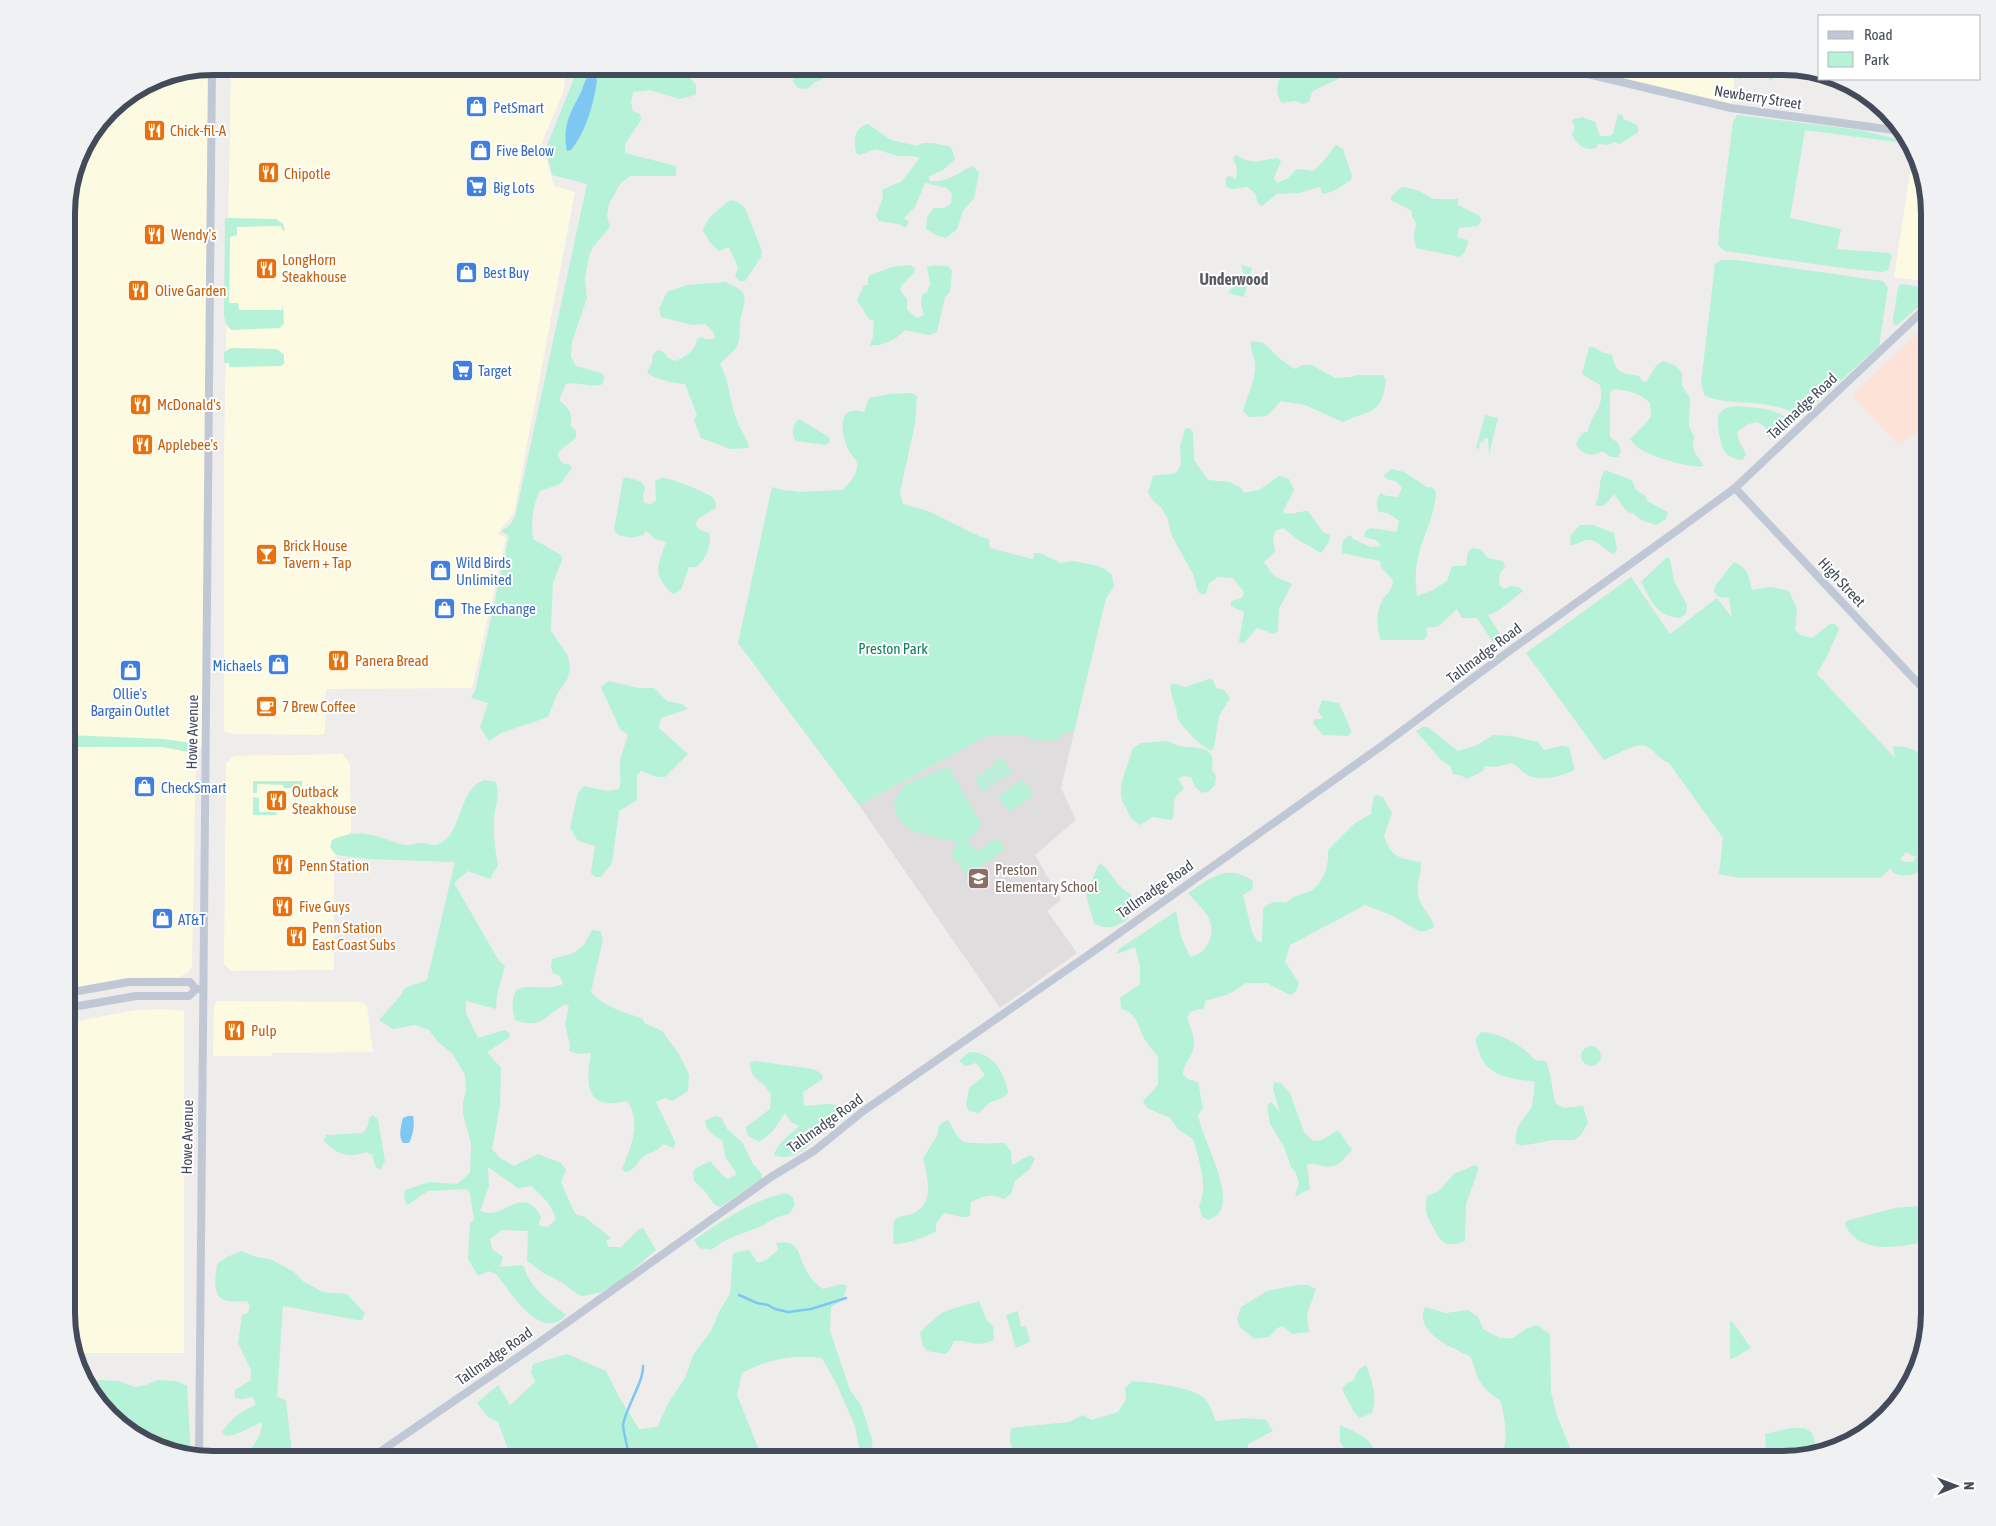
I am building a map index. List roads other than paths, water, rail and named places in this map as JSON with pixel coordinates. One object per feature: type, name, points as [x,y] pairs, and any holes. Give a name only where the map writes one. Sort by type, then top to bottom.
[{"type":"street","name":"Howe Avenue","points":[[199,1450],[199,989],[212,75]]},
{"type":"street","name":"Newberry Street","points":[[1592,75],[1731,108],[1894,130]]},
{"type":"street","name":"Tallmadge Road","points":[[381,1451],[537,1344],[771,1177],[814,1151],[862,1112],[1094,951],[1383,745],[1735,488],[1921,312]]},
{"type":"street","name":"High Street","points":[[1735,488],[1921,686]]},
{"type":"street","points":[[75,991],[120,983],[147,981],[190,982],[199,989],[189,996],[136,996],[75,1006]]},
{"type":"water","points":[[589,75],[594,75],[597,80],[594,98],[581,135],[571,150],[567,151],[566,133],[568,119]]},
{"type":"water","points":[[413,1116],[412,1137],[409,1143],[403,1143],[400,1134],[401,1127],[403,1118]]},
{"type":"waterway","points":[[739,1295],[757,1303],[788,1312],[811,1309],[846,1298]]},
{"type":"waterway","points":[[628,1451],[623,1425],[641,1379],[643,1366]]},
{"type":"place","name":"PetSmart","points":[[477,107]]},
{"type":"place","name":"Chick-fil-A","points":[[154,130]]},
{"type":"place","name":"Five Below","points":[[480,150]]},
{"type":"place","name":"Chipotle","points":[[268,173]]},
{"type":"place","name":"Big Lots","points":[[477,187]]},
{"type":"place","name":"Wendy's","points":[[155,234]]},
{"type":"place","name":"LongHorn Steakhouse","points":[[266,268]]},
{"type":"place","name":"Best Buy","points":[[467,272]]},
{"type":"place","name":"Olive Garden","points":[[139,290]]},
{"type":"place","name":"Target","points":[[462,370]]},
{"type":"place","name":"McDonald's","points":[[141,404]]},
{"type":"place","name":"Applebee's","points":[[142,444]]},
{"type":"place","name":"Brick House Tavern + Tap","points":[[267,554]]},
{"type":"place","name":"Wild Birds Unlimited","points":[[440,571]]},
{"type":"place","name":"The Exchange","points":[[445,608]]},
{"type":"place","name":"Panera Bread","points":[[339,660]]},
{"type":"place","name":"Michaels","points":[[278,665]]},
{"type":"place","name":"Ollie's Bargain Outlet","points":[[130,670]]},
{"type":"place","name":"7 Brew Coffee","points":[[266,706]]},
{"type":"place","name":"CheckSmart","points":[[145,787]]},
{"type":"place","name":"Outback Steakhouse","points":[[276,800]]},
{"type":"place","name":"Penn Station","points":[[283,865]]},
{"type":"place","name":"Preston Elementary School","points":[[979,878]]},
{"type":"place","name":"Five Guys","points":[[283,906]]},
{"type":"place","name":"AT&T","points":[[162,919]]},
{"type":"place","name":"Penn Station East Coast Subs","points":[[296,936]]},
{"type":"place","name":"Pulp","points":[[235,1030]]},
{"type":"district","name":"Underwood","points":[[1234,279]]},
{"type":"park label","name":"Preston Park","points":[[893,648]]}]
